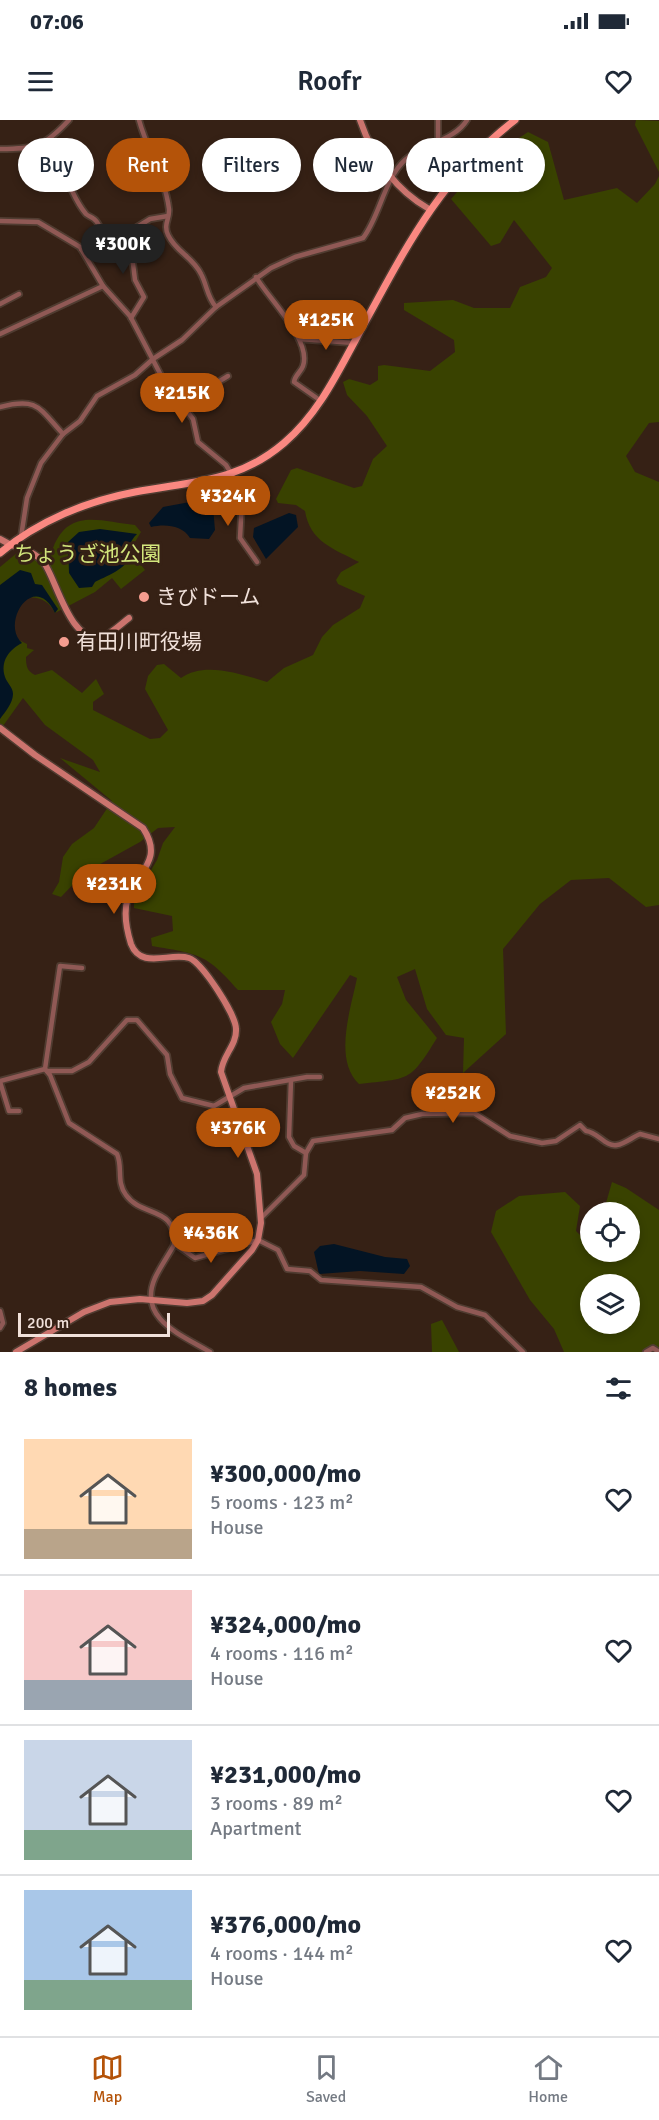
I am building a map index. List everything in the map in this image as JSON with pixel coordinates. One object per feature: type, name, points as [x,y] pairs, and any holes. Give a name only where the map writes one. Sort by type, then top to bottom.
[{"type":"main road","points":[[0,554],[21,537],[60,516],[101,500],[136,491],[203,482],[231,475],[259,461],[285,443],[321,400],[429,209],[469,160],[515,120]]},
{"type":"street","points":[[53,138],[69,120]]},
{"type":"street","points":[[139,120],[158,169],[170,210],[165,225],[171,241],[199,270],[209,297],[216,307]]},
{"type":"street","points":[[360,120],[368,138]]},
{"type":"street","points":[[438,120],[438,138]]},
{"type":"street","points":[[442,138],[460,130],[467,120]]},
{"type":"street","points":[[0,149],[18,148]]},
{"type":"street","points":[[394,177],[406,160]]},
{"type":"street","points":[[394,182],[409,198],[429,209]]},
{"type":"street","points":[[73,192],[87,215],[96,220],[104,236]]},
{"type":"street","points":[[21,537],[21,525],[27,498],[41,463],[63,434],[80,421],[97,396],[135,375],[153,359],[182,340],[216,307],[256,277],[295,257],[363,238],[386,192]]},
{"type":"street","points":[[122,234],[150,219],[168,216]]},
{"type":"street","points":[[0,222],[38,222],[81,249],[103,286],[130,318],[165,383],[183,403],[193,419],[198,442],[226,465],[241,494],[240,538],[257,562]]},
{"type":"street","points":[[81,249],[113,230],[122,234],[131,253],[135,282],[144,297],[130,318]]},
{"type":"street","points":[[256,277],[268,297],[277,304],[303,348],[303,366],[294,382],[321,400]]},
{"type":"street","points":[[0,334],[103,286]]},
{"type":"street","points":[[0,304],[19,294]]},
{"type":"street","points":[[314,339],[321,325]]},
{"type":"street","points":[[299,339],[354,342]]},
{"type":"street","points":[[183,403],[228,376]]},
{"type":"street","points":[[0,407],[23,402],[33,404],[63,434]]},
{"type":"street","points":[[0,539],[32,553],[44,563],[61,602],[83,631],[97,637],[103,636],[129,618]]},
{"type":"street","points":[[0,728],[35,755],[142,828],[147,835],[151,843],[150,859],[126,904],[131,943],[136,951],[148,959],[183,957],[195,962],[232,1013],[236,1036],[221,1068],[256,1174],[262,1217],[258,1240],[230,1276],[206,1300],[194,1303],[152,1299],[119,1300],[93,1308],[16,1352]]},
{"type":"street","points":[[82,968],[60,966],[46,1070],[69,1123],[116,1152],[119,1158],[119,1179],[125,1194],[138,1207],[164,1215],[172,1229],[175,1244],[154,1279],[152,1310],[158,1319],[210,1352]]},
{"type":"street","points":[[19,1111],[9,1111],[0,1082],[46,1070],[72,1071],[88,1062],[127,1020],[137,1020],[167,1055],[170,1074],[182,1098],[214,1106],[244,1088],[320,1077]]},
{"type":"street","points":[[291,1080],[289,1137],[294,1146],[306,1153]]},
{"type":"street","points":[[262,1217],[304,1175],[306,1153],[313,1142],[318,1139],[392,1130],[413,1115],[474,1113],[510,1136],[542,1143],[556,1141],[580,1125],[611,1145],[617,1145],[640,1134],[659,1139]]},
{"type":"street","points":[[175,1244],[195,1258],[258,1240],[278,1251],[287,1269],[310,1271],[321,1280],[421,1287],[456,1307],[485,1315],[523,1352]]},
{"type":"street","points":[[0,1311],[3,1323],[0,1328]]},
{"type":"street","points":[[646,1352],[652,1348],[659,1352]]},
{"type":"green space","points":[[636,120],[659,121],[659,172],[635,125]]},
{"type":"green space","points":[[528,132],[540,138],[519,138]]},
{"type":"green space","name":"ちょうざ池公園","points":[[545,140],[548,142],[564,200],[617,188],[637,203],[655,184],[659,176],[659,422],[649,423],[626,456],[635,472],[659,482],[659,905],[646,907],[609,878],[571,880],[540,904],[503,949],[506,1034],[463,1073],[464,1038],[446,1035],[427,1009],[415,969],[397,977],[406,1000],[437,1038],[420,1063],[407,1076],[389,1081],[359,1084],[351,1074],[345,1048],[348,1018],[357,978],[350,975],[293,1058],[280,1044],[271,1022],[282,1004],[285,990],[238,990],[218,969],[200,957],[152,946],[151,938],[173,931],[172,916],[134,908],[134,899],[157,860],[163,843],[175,827],[158,828],[140,842],[84,873],[61,897],[52,894],[59,882],[63,857],[72,844],[94,828],[112,801],[60,758],[100,772],[93,760],[45,725],[23,698],[3,726],[0,724],[0,567],[17,553],[29,556],[53,548],[60,535],[77,522],[98,520],[135,525],[141,532],[132,547],[134,556],[145,570],[121,589],[112,578],[95,592],[55,613],[42,600],[26,598],[13,607],[7,624],[13,637],[27,644],[27,648],[34,650],[26,657],[30,672],[35,675],[52,670],[82,693],[96,679],[104,694],[93,702],[93,710],[150,739],[160,738],[168,730],[145,689],[148,676],[157,665],[164,664],[181,678],[200,670],[211,670],[234,673],[267,682],[284,668],[313,655],[322,637],[333,625],[360,608],[365,596],[338,584],[336,580],[341,572],[359,562],[324,543],[312,530],[305,511],[296,505],[278,503],[276,499],[291,470],[297,468],[354,488],[362,486],[373,459],[387,446],[367,416],[347,395],[343,382],[349,379],[370,385],[378,380],[378,366],[384,365],[430,371],[455,352],[454,340],[404,310],[404,303],[453,300],[474,308],[510,308],[520,287],[546,277],[552,268],[514,220],[500,243],[491,246],[451,199],[457,192],[545,192]]},
{"type":"green space","points":[[314,315],[323,324],[316,337],[300,337],[294,322],[304,316]]},
{"type":"green space","points":[[612,1182],[626,1188],[659,1210],[659,1352],[564,1352],[554,1329],[530,1300],[491,1232],[496,1211],[519,1196],[565,1192],[580,1206],[576,1231],[580,1235],[580,1262],[640,1262],[640,1202],[606,1202]]},
{"type":"green space","points":[[442,1320],[459,1352],[432,1352],[431,1324]]},
{"type":"water","points":[[206,499],[217,501],[213,507],[215,530],[209,539],[190,538],[178,528],[151,527],[149,523],[163,507]]},
{"type":"water","points":[[289,513],[296,515],[298,527],[266,559],[253,537],[254,528]]},
{"type":"water","points":[[100,529],[137,534],[131,542],[128,561],[125,565],[95,582],[92,587],[79,588],[69,573],[68,542],[79,532]]},
{"type":"water","points":[[20,570],[31,573],[35,584],[42,585],[58,609],[55,613],[47,601],[38,597],[30,598],[22,604],[17,613],[16,634],[22,643],[13,649],[5,661],[5,677],[12,689],[13,697],[0,719],[0,585]]},
{"type":"water","points":[[334,1244],[385,1257],[407,1259],[410,1266],[404,1274],[360,1271],[319,1274],[314,1252],[320,1246]]},
{"type":"place","name":"きびドーム","points":[[144,597]]},
{"type":"place","name":"有田川町役場","points":[[64,642]]}]
